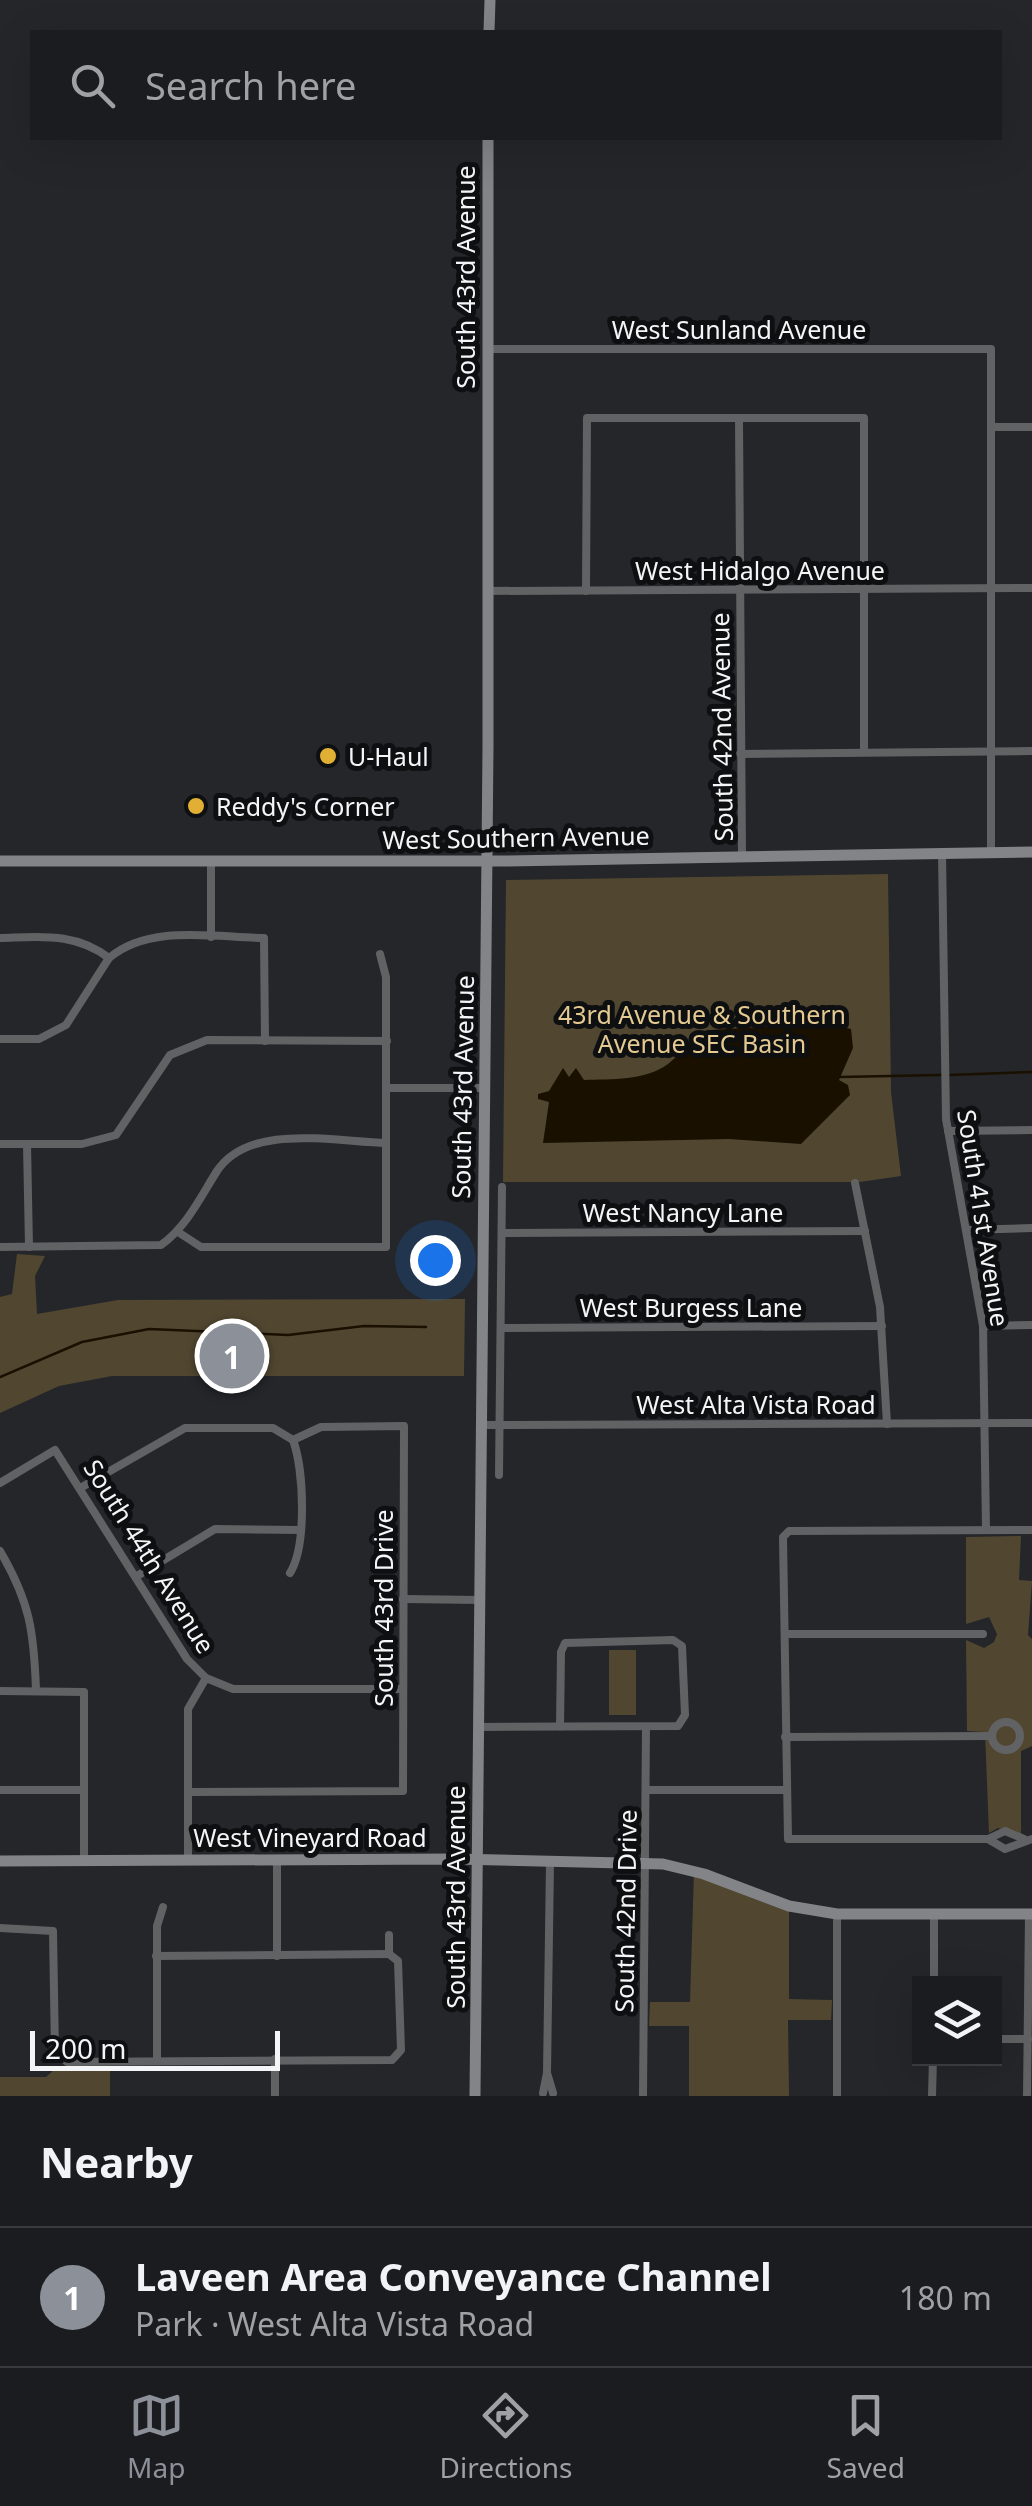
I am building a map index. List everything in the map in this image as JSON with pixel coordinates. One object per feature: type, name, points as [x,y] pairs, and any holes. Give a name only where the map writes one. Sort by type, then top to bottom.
[{"type":"main road","points":[[489,30],[490,0]]},
{"type":"main road","name":"South 43rd Avenue","points":[[476,2096],[487,861],[488,140]]},
{"type":"main road","name":"West Southern Avenue","points":[[0,861],[487,861],[1032,852]]},
{"type":"main road","name":"West Vineyard Road","points":[[0,1861],[276,1859],[646,1864],[694,1870],[789,1906],[838,1914],[1031,1914]]},
{"type":"street","name":"West Sunland Avenue","points":[[487,349],[991,349],[992,427]]},
{"type":"street","points":[[586,591],[587,418],[864,418],[864,751]]},
{"type":"street","name":"South 42nd Avenue","points":[[739,418],[742,856]]},
{"type":"street","points":[[990,852],[992,427],[1032,427]]},
{"type":"street","name":"West Hidalgo Avenue","points":[[487,591],[1032,588]]},
{"type":"street","points":[[740,754],[1032,751]]},
{"type":"street","name":"South 41st Avenue","points":[[942,853],[948,1132],[983,1326],[986,1530]]},
{"type":"street","points":[[211,861],[211,937]]},
{"type":"street","points":[[0,1038],[50,1036],[66,1024],[109,958],[128,942],[148,936],[264,938],[265,1041]]},
{"type":"street","points":[[0,938],[70,937],[90,943],[109,958]]},
{"type":"street","points":[[178,1232],[200,1247],[386,1247],[386,977],[380,954]]},
{"type":"street","points":[[0,1144],[104,1140],[128,1120],[170,1055],[208,1040],[387,1041]]},
{"type":"street","points":[[386,1088],[484,1088]]},
{"type":"street","points":[[948,1132],[1032,1130]]},
{"type":"street","points":[[0,1247],[161,1245],[178,1232],[234,1153],[246,1145],[269,1140],[386,1143]]},
{"type":"street","points":[[28,1144],[28,1246]]},
{"type":"street","points":[[855,1183],[882,1326],[886,1424]]},
{"type":"street","name":"South 43rd Avenue","points":[[499,1475],[502,1187]]},
{"type":"street","points":[[966,1230],[1032,1228]]},
{"type":"street","name":"West Nancy Lane","points":[[502,1232],[865,1231]]},
{"type":"street","points":[[983,1326],[1032,1325]]},
{"type":"street","name":"West Burgess Lane","points":[[500,1328],[882,1326]]},
{"type":"street","name":"West Alta Vista Road","points":[[481,1425],[1032,1423]]},
{"type":"street","name":"South 43rd Drive","points":[[188,1792],[403,1791],[404,1426],[321,1427],[293,1440]]},
{"type":"street","points":[[82,1487],[185,1428],[273,1428],[293,1440],[300,1458],[300,1558],[290,1573]]},
{"type":"street","name":"South 44th Avenue","points":[[0,1482],[56,1450],[187,1659],[206,1678],[188,1709],[188,1860]]},
{"type":"street","points":[[136,1576],[215,1529],[300,1530]]},
{"type":"street","points":[[1028,1839],[1004,1831],[988,1839],[788,1839],[783,1537],[789,1531],[1032,1530]]},
{"type":"street","points":[[2,1557],[24,1592],[34,1629],[36,1690]]},
{"type":"street","points":[[404,1599],[480,1600]]},
{"type":"street","points":[[785,1634],[983,1634]]},
{"type":"street","points":[[478,1727],[560,1727],[646,1727],[678,1726],[684,1720],[684,1654],[677,1641],[565,1644],[561,1652],[560,1727]]},
{"type":"street","points":[[206,1678],[233,1689],[403,1689]]},
{"type":"street","points":[[0,1690],[84,1692],[84,1860]]},
{"type":"street","points":[[785,1737],[992,1736],[1006,1722],[1013,1724],[1020,1736]]},
{"type":"street","name":"South 42nd Drive","points":[[643,2096],[646,1727]]},
{"type":"street","points":[[992,1736],[1006,1750],[1014,1748],[1020,1736]]},
{"type":"street","points":[[1020,1736],[1032,1736]]},
{"type":"street","points":[[0,1790],[84,1790]]},
{"type":"street","points":[[646,1790],[786,1790]]},
{"type":"street","points":[[988,1839],[1004,1849],[1028,1839]]},
{"type":"street","points":[[276,1859],[276,1956]]},
{"type":"street","points":[[548,2095],[550,1863]]},
{"type":"street","points":[[156,2060],[156,1956],[163,1907]]},
{"type":"street","points":[[934,1913],[934,1976]]},
{"type":"street","points":[[836,2096],[838,1914]]},
{"type":"street","points":[[1027,2096],[1031,1914]]},
{"type":"street","points":[[0,1928],[53,1931],[58,2058],[68,2062],[399,2057],[398,1962],[389,1954],[156,1956]]},
{"type":"street","points":[[389,1935],[389,1954]]},
{"type":"street","points":[[1002,2039],[1028,2039]]},
{"type":"street","points":[[275,2060],[275,2096]]},
{"type":"street","points":[[932,2096],[933,2066]]},
{"type":"green space","name":"43rd Avenue & Southern Avenue SEC Basin","points":[[888,874],[891,1092],[901,1176],[860,1182],[503,1182],[506,880]]},
{"type":"green space","points":[[17,1254],[45,1256],[35,1276],[37,1314],[118,1300],[465,1299],[464,1376],[112,1376],[59,1386],[0,1413],[0,1297],[12,1294]]},
{"type":"green space","points":[[1021,1536],[1019,1580],[1032,1581],[1028,1635],[1032,1639],[1032,1746],[1021,1751],[1021,1834],[998,1828],[989,1833],[985,1732],[967,1731],[966,1640],[984,1648],[994,1642],[997,1634],[989,1617],[966,1624],[966,1537]]},
{"type":"green space","points":[[609,1650],[636,1650],[636,1715],[609,1715]]},
{"type":"green space","points":[[694,1871],[789,1906],[789,1999],[832,2000],[831,2020],[788,2020],[789,2096],[689,2096],[689,2026],[649,2026],[650,2002],[690,2002]]},
{"type":"green space","points":[[110,2069],[110,2096],[0,2096],[0,2077],[46,2077],[54,2070]]},
{"type":"shaded area","points":[[828,1023],[851,1029],[853,1048],[839,1080],[848,1085],[850,1095],[801,1144],[729,1139],[543,1143],[549,1102],[538,1099],[538,1094],[549,1091],[563,1068],[569,1077],[576,1068],[584,1080],[638,1076],[659,1070],[692,1040],[710,1030]]},
{"type":"waterway","points":[[949,1075],[1032,1072]]},
{"type":"waterway","points":[[839,1077],[941,1075]]},
{"type":"waterway","points":[[0,1377],[82,1342],[149,1329],[288,1335],[364,1326],[426,1327]]},
{"type":"place","name":"U-Haul","points":[[328,756]]},
{"type":"place","name":"Reddy's Corner","points":[[196,806]]},
{"type":"place","name":"Laveen Area Conveyance Channel","points":[[232,1356]]}]
